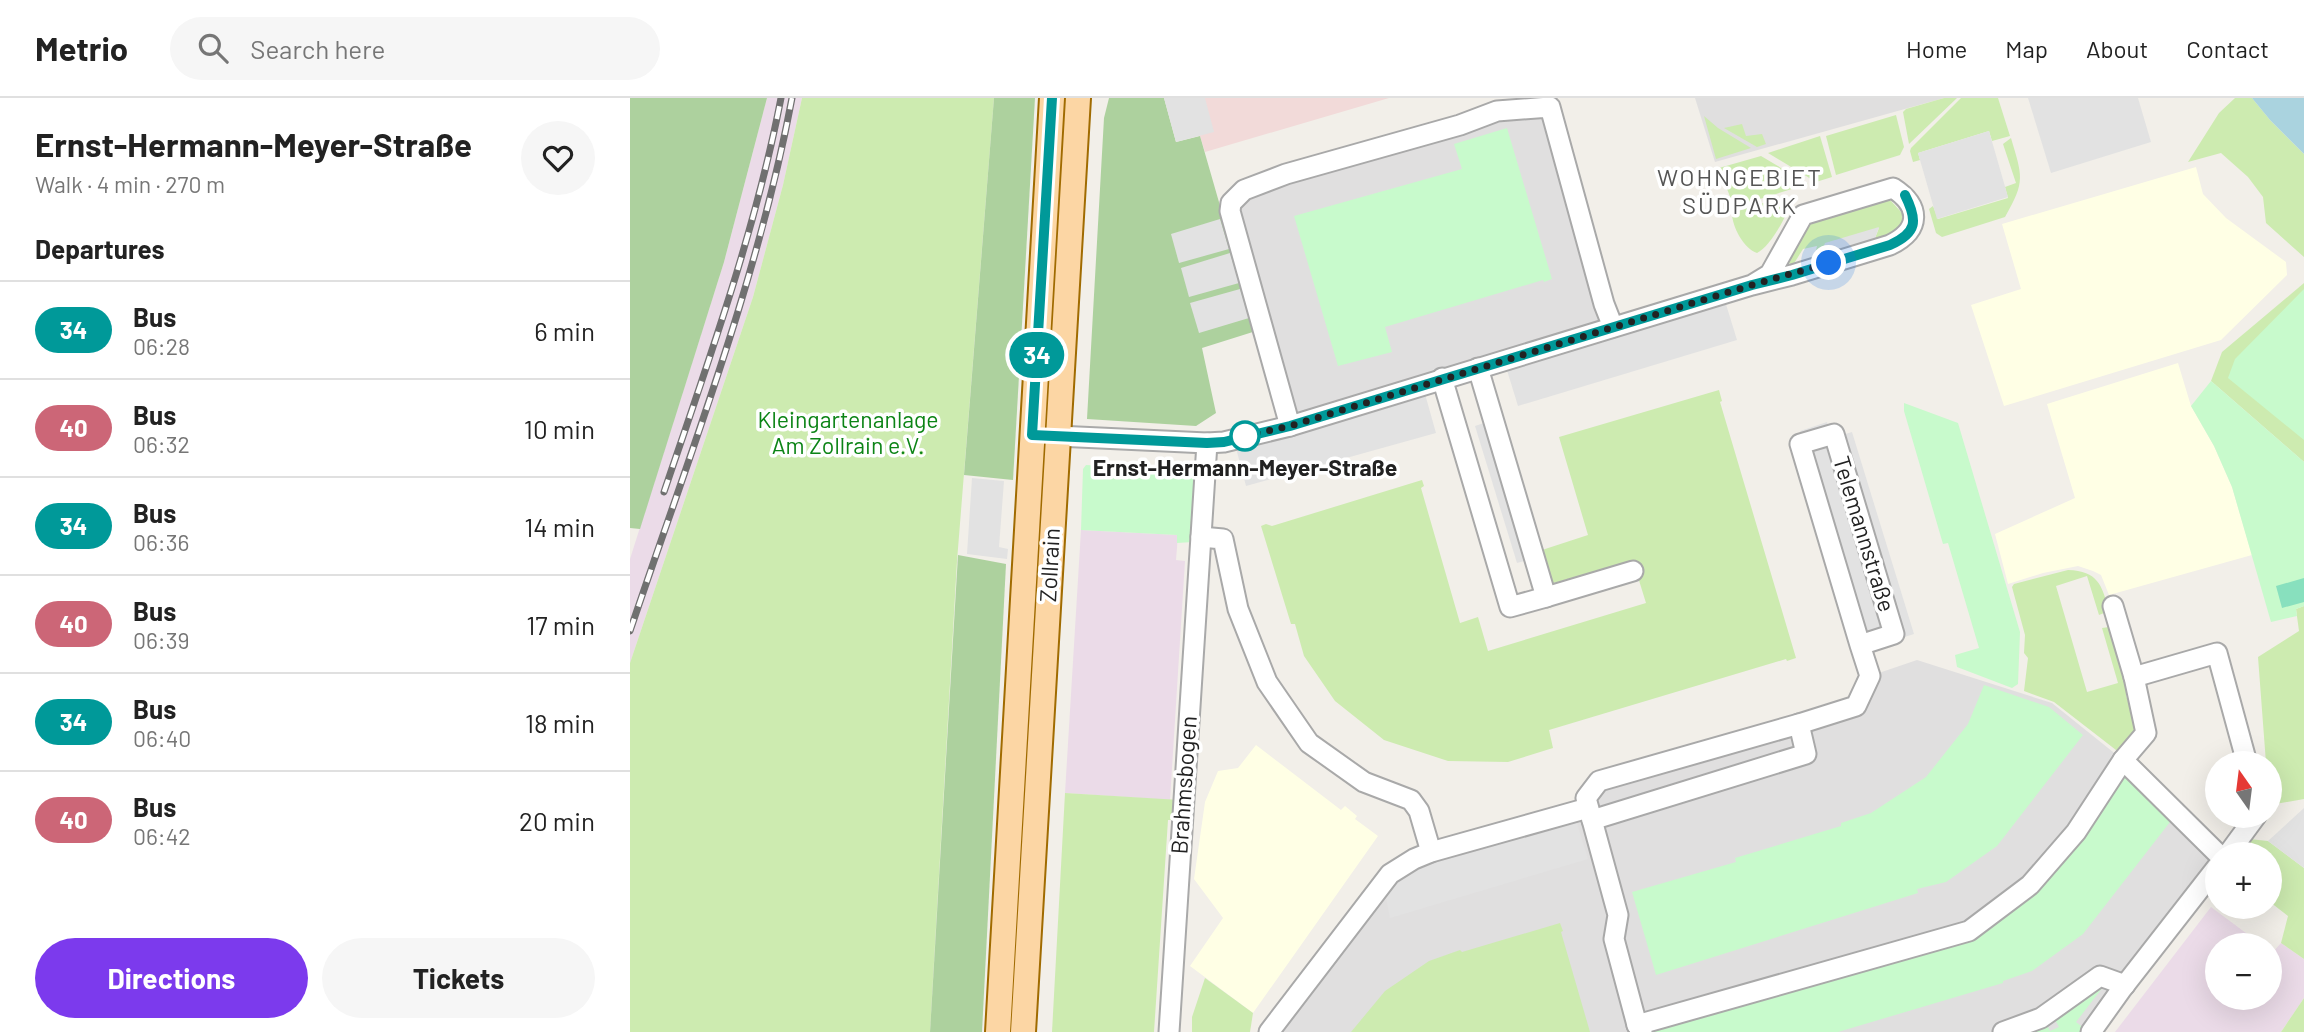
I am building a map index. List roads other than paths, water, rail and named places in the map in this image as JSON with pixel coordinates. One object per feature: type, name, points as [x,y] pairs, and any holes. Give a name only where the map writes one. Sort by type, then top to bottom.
[{"type":"main road","name":"Zollrain","points":[[998,1032],[1052,98]]},
{"type":"main road","name":"Zollrain","points":[[1024,1032],[1077,98]]},
{"type":"main road","points":[[1032,435],[1057,436]]},
{"type":"street","points":[[1290,426],[1230,211],[1231,203],[1244,191],[1286,174],[1460,125],[1497,111],[1550,107],[1604,304],[1613,327]]},
{"type":"street","points":[[1057,436],[1207,443],[1224,442],[1290,426],[1890,245],[1904,238],[1912,229],[1914,219],[1905,195],[1893,188],[1804,215],[1770,274],[1752,285]]},
{"type":"street","points":[[1478,368],[1546,597]]},
{"type":"street","points":[[1442,378],[1510,607],[1633,571]]},
{"type":"street","name":"Telemannstraße","points":[[1590,814],[1586,798],[1600,781],[1856,706],[1870,676],[1860,645],[1800,444],[1834,433],[1894,634],[1860,645]]},
{"type":"street","name":"Brahmsbogen","points":[[1169,1032],[1207,443]]},
{"type":"street","points":[[1201,537],[1223,539],[1238,609],[1267,682],[1309,743],[1364,782],[1411,800],[1419,811],[1431,852]]},
{"type":"street","points":[[1590,814],[1618,915],[1614,939],[1639,1028],[1969,931],[2030,885],[2076,832],[2123,760],[2146,733],[2134,677],[2113,606]]},
{"type":"street","points":[[2134,677],[2217,653],[2244,751]]},
{"type":"street","points":[[1269,1032],[1390,874],[1414,859],[1431,852],[1590,814],[1806,754],[1799,724]]},
{"type":"street","points":[[2123,760],[2206,842]]},
{"type":"street","points":[[2091,1032],[2205,882]]},
{"type":"street","points":[[2003,1032],[2041,1018],[2100,976],[2125,985]]},
{"type":"water","points":[[2252,98],[2304,98],[2304,154],[2270,120]]},
{"type":"railway","points":[[664,492],[744,248],[781,98]]},
{"type":"railway","points":[[630,631],[741,300],[778,166],[792,98]]},
{"type":"place","name":"Ernst-Hermann-Meyer-Straße","points":[[1245,436]]},
{"type":"district","name":"WOHNGEBIET SÜDPARK","points":[[1740,192]]},
{"type":"park label","name":"Kleingartenanlage Am Zollrain e.V.","points":[[848,433]]}]
